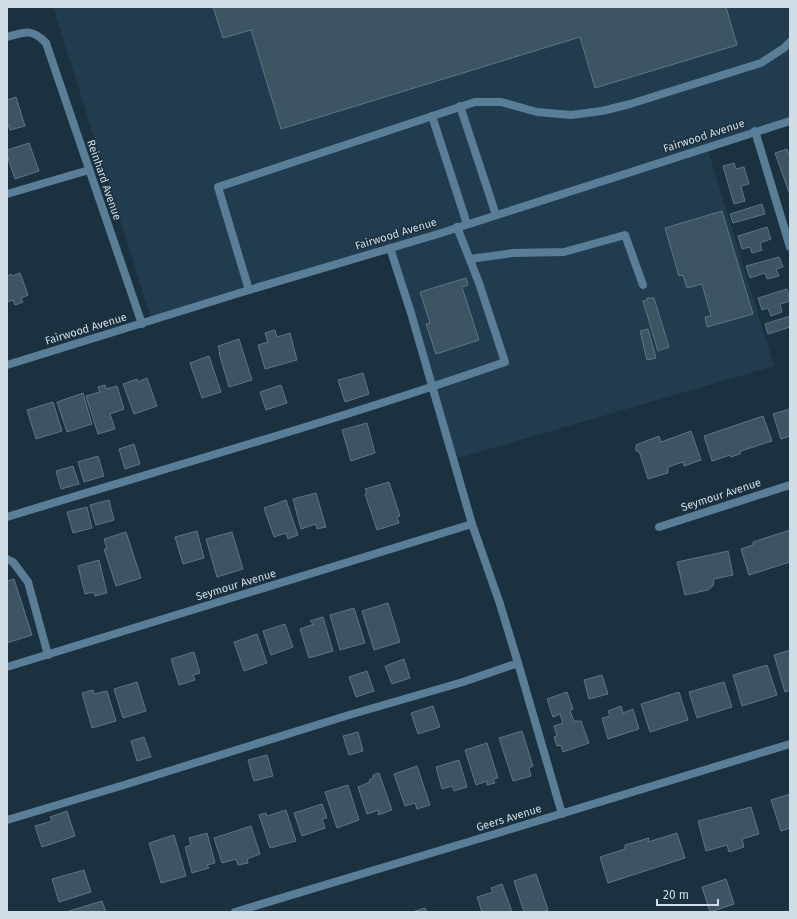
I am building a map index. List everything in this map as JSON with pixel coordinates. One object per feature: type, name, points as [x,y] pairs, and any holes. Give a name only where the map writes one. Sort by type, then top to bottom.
[{"type":"street","name":"Reinhard Avenue","points":[[7,38],[26,32],[38,34],[46,42],[142,324]]},
{"type":"street","points":[[249,290],[218,187],[475,102],[501,102],[537,112],[571,115],[602,111],[630,104],[761,63],[784,48],[790,42]]},
{"type":"street","points":[[460,106],[496,215]]},
{"type":"street","points":[[432,116],[467,224]]},
{"type":"street","name":"Fairwood Avenue","points":[[7,365],[496,215],[790,120]]},
{"type":"street","points":[[755,132],[790,247]]},
{"type":"street","points":[[7,194],[89,170]]},
{"type":"street","points":[[7,517],[235,449],[432,387],[505,362],[479,283],[457,227]]},
{"type":"street","points":[[470,259],[513,253],[564,252],[625,235],[643,285]]},
{"type":"street","points":[[390,248],[411,313],[472,524],[500,604],[518,663],[562,814]]},
{"type":"street","name":"Seymour Avenue","points":[[659,527],[790,485]]},
{"type":"street","name":"Seymour Avenue","points":[[7,667],[472,524]]},
{"type":"street","points":[[7,559],[13,562],[28,582],[48,655]]},
{"type":"street","points":[[7,820],[349,715],[463,682],[518,663]]},
{"type":"street","name":"Geers Avenue","points":[[235,912],[790,744]]},
{"type":"shaded area","points":[[53,7],[790,7],[790,117],[706,144],[774,366],[455,459],[392,245],[151,318]]},
{"type":"building","points":[[213,7],[726,7],[737,45],[595,88],[580,37],[281,129],[251,30],[223,38]]},
{"type":"building","points":[[16,97],[25,126],[10,130],[7,121],[7,100]]},
{"type":"building","points":[[29,143],[39,171],[15,179],[7,155],[7,150]]},
{"type":"building","points":[[787,149],[790,157],[790,195],[775,153]]},
{"type":"building","points":[[734,163],[736,169],[744,167],[749,184],[741,186],[745,201],[734,204],[723,166]]},
{"type":"building","points":[[762,204],[765,214],[733,223],[730,214]]},
{"type":"building","points":[[722,211],[753,314],[707,327],[705,317],[711,316],[702,284],[687,288],[683,275],[679,276],[665,228]]},
{"type":"building","points":[[767,227],[771,239],[760,243],[762,250],[752,253],[750,247],[742,249],[738,236]]},
{"type":"building","points":[[779,257],[783,267],[776,269],[779,276],[767,279],[765,273],[750,278],[746,266]]},
{"type":"building","points":[[20,273],[28,295],[21,298],[23,302],[15,305],[13,300],[7,302],[7,276]]},
{"type":"building","points":[[466,278],[468,285],[462,287],[479,340],[436,354],[426,324],[430,323],[420,292]]},
{"type":"building","points":[[787,289],[790,301],[780,304],[782,312],[771,316],[768,308],[762,310],[758,298]]},
{"type":"building","points":[[647,298],[654,298],[669,347],[658,351],[643,301],[647,300]]},
{"type":"building","points":[[790,316],[790,327],[768,334],[765,324]]},
{"type":"building","points":[[648,329],[656,358],[647,360],[640,331]]},
{"type":"building","points":[[275,330],[277,337],[290,333],[297,360],[265,369],[258,345],[268,342],[265,333]]},
{"type":"building","points":[[239,339],[252,380],[229,387],[218,346]]},
{"type":"building","points":[[209,356],[221,392],[202,398],[190,363]]},
{"type":"building","points":[[363,373],[369,394],[345,402],[338,380]]},
{"type":"building","points":[[147,378],[157,406],[134,414],[123,384],[137,379],[138,382]]},
{"type":"building","points":[[105,385],[106,389],[117,386],[124,409],[110,414],[115,429],[98,434],[86,396],[100,392],[98,387]]},
{"type":"building","points":[[281,385],[287,403],[266,410],[260,392]]},
{"type":"building","points":[[83,393],[92,424],[67,432],[57,402]]},
{"type":"building","points":[[53,402],[62,431],[36,439],[27,410]]},
{"type":"building","points":[[790,409],[790,436],[781,439],[773,414]]},
{"type":"building","points":[[763,416],[772,441],[741,451],[740,454],[731,457],[730,455],[712,461],[704,436]]},
{"type":"building","points":[[367,423],[375,453],[351,461],[342,430]]},
{"type":"building","points":[[691,431],[701,460],[684,466],[683,462],[668,467],[668,473],[648,479],[639,451],[636,451],[636,445],[659,436],[661,442]]},
{"type":"building","points":[[134,444],[140,464],[125,469],[119,449]]},
{"type":"building","points":[[98,456],[104,476],[84,482],[78,462]]},
{"type":"building","points":[[73,466],[79,484],[61,489],[56,471]]},
{"type":"building","points":[[389,482],[400,516],[397,517],[399,523],[377,530],[365,494],[367,493],[365,489]]},
{"type":"building","points":[[316,493],[326,527],[317,529],[316,524],[301,529],[293,499]]},
{"type":"building","points":[[109,500],[114,520],[96,525],[90,505]]},
{"type":"building","points":[[286,500],[298,535],[288,539],[286,533],[274,537],[264,508]]},
{"type":"building","points":[[87,507],[92,528],[73,533],[67,512]]},
{"type":"building","points":[[790,530],[790,562],[749,575],[741,549],[753,545],[753,542]]},
{"type":"building","points":[[197,531],[204,558],[183,564],[175,537]]},
{"type":"building","points":[[126,532],[141,578],[116,586],[104,549],[107,549],[104,539]]},
{"type":"building","points":[[232,532],[243,569],[217,577],[206,539]]},
{"type":"building","points":[[728,551],[733,575],[714,579],[713,586],[708,590],[685,595],[677,562]]},
{"type":"building","points":[[99,560],[107,593],[95,596],[94,592],[85,594],[78,566]]},
{"type":"building","points":[[14,579],[32,635],[7,643],[7,581]]},
{"type":"building","points":[[388,603],[400,642],[374,650],[362,611]]},
{"type":"building","points":[[354,608],[365,643],[340,650],[330,615]]},
{"type":"building","points":[[323,617],[333,651],[309,658],[300,629],[314,624],[310,621]]},
{"type":"building","points":[[285,624],[293,647],[271,655],[263,631]]},
{"type":"building","points":[[257,634],[267,663],[244,671],[234,642]]},
{"type":"building","points":[[790,650],[790,690],[785,692],[774,655]]},
{"type":"building","points":[[194,652],[200,673],[193,675],[195,680],[179,685],[171,659]]},
{"type":"building","points":[[404,659],[410,678],[392,684],[385,666]]},
{"type":"building","points":[[767,665],[777,695],[742,706],[733,675]]},
{"type":"building","points":[[367,671],[374,691],[356,697],[349,677]]},
{"type":"building","points":[[602,675],[608,694],[589,699],[584,680]]},
{"type":"building","points":[[137,682],[146,711],[123,718],[114,689]]},
{"type":"building","points":[[724,682],[732,707],[697,718],[689,692]]},
{"type":"building","points":[[93,690],[94,694],[107,691],[116,721],[92,728],[82,693]]},
{"type":"building","points":[[567,692],[573,709],[570,711],[574,721],[581,721],[589,743],[563,752],[561,745],[557,746],[554,737],[557,736],[554,726],[563,723],[560,714],[553,717],[547,699]]},
{"type":"building","points":[[679,692],[688,720],[650,732],[641,704]]},
{"type":"building","points":[[433,706],[440,727],[418,734],[411,713]]},
{"type":"building","points":[[621,706],[623,713],[633,709],[639,729],[608,739],[602,718],[610,716],[608,711]]},
{"type":"building","points":[[522,731],[533,766],[529,768],[531,776],[513,781],[499,738]]},
{"type":"building","points":[[358,732],[363,751],[349,755],[343,736]]},
{"type":"building","points":[[144,737],[151,757],[137,761],[131,741]]},
{"type":"building","points":[[487,743],[498,778],[493,779],[495,783],[487,785],[487,781],[476,785],[465,750]]},
{"type":"building","points":[[267,755],[273,776],[254,781],[248,760]]},
{"type":"building","points":[[459,760],[467,787],[454,791],[452,786],[442,789],[436,767]]},
{"type":"building","points":[[417,766],[430,805],[417,809],[415,803],[405,806],[394,774]]},
{"type":"building","points":[[379,773],[392,810],[378,815],[379,810],[367,814],[358,787],[370,782],[369,780],[373,778],[373,775]]},
{"type":"building","points":[[348,785],[359,820],[337,828],[325,792]]},
{"type":"building","points":[[790,794],[790,828],[781,831],[771,800]]},
{"type":"building","points":[[322,804],[327,818],[322,819],[325,828],[302,836],[294,813]]},
{"type":"building","points":[[751,807],[759,834],[742,839],[744,847],[729,852],[727,845],[706,851],[698,821]]},
{"type":"building","points":[[286,810],[296,841],[270,848],[259,815],[266,813],[267,816]]},
{"type":"building","points":[[67,811],[75,836],[42,847],[35,826],[52,821],[50,817]]},
{"type":"building","points":[[251,826],[260,854],[247,859],[248,863],[238,865],[236,859],[222,863],[214,838]]},
{"type":"building","points":[[207,833],[215,863],[207,865],[209,868],[192,873],[185,847],[191,845],[189,838]]},
{"type":"building","points":[[677,833],[685,858],[608,883],[600,857],[625,849],[625,845],[649,838],[648,842]]},
{"type":"building","points":[[174,835],[186,876],[161,883],[149,843]]},
{"type":"building","points":[[84,870],[91,892],[59,902],[52,879]]},
{"type":"building","points":[[536,874],[548,910],[542,912],[524,912],[514,881]]},
{"type":"building","points":[[726,879],[734,904],[710,912],[702,887]]},
{"type":"building","points":[[502,884],[512,912],[482,912],[477,897],[493,892],[491,888]]},
{"type":"building","points":[[102,901],[106,912],[66,912]]},
{"type":"building","points":[[425,908],[427,912],[412,912]]}]
